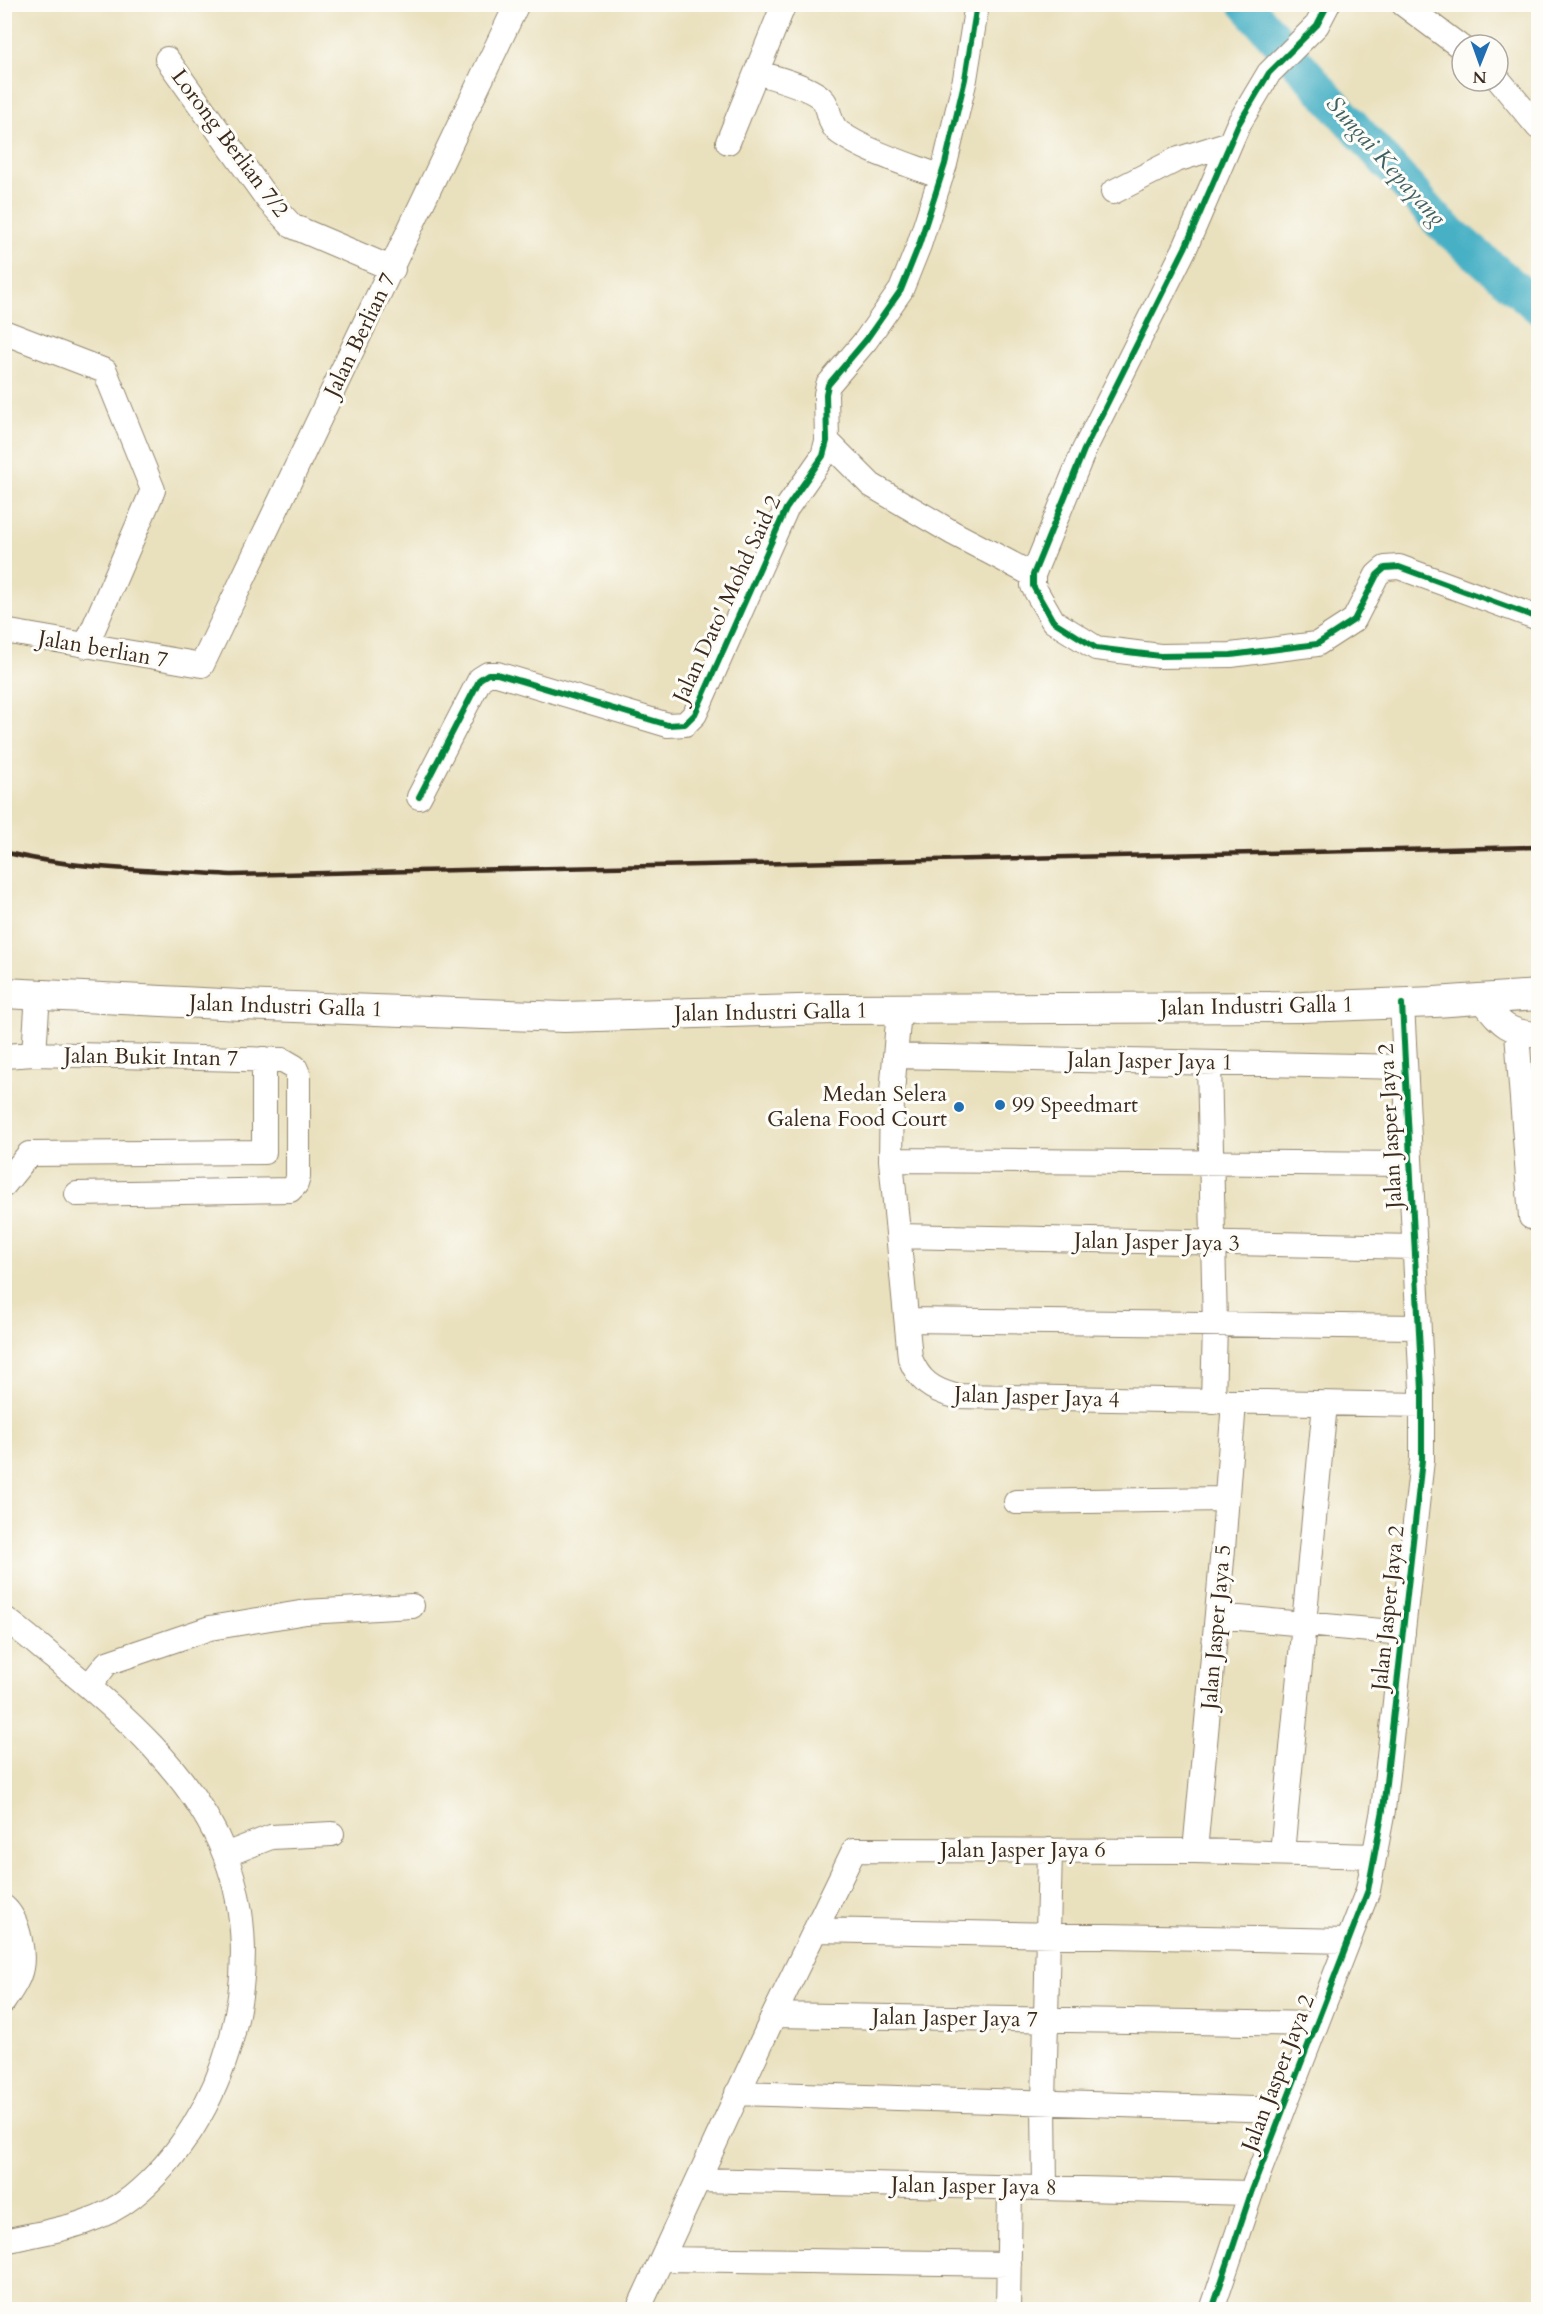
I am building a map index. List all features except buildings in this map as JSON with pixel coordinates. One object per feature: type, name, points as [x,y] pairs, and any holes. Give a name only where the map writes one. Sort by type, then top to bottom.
[{"type":"main road","name":"Jalan Industri Galla 1","points":[[4,993],[241,1005],[564,1017],[899,1010],[1402,1004],[1539,995]]},
{"type":"street","name":"Jalan Berlian 7","points":[[202,665],[393,269],[517,4]]},
{"type":"street","points":[[728,142],[784,4]]},
{"type":"street","name":"Jalan Dato' Mohd Said 2","points":[[419,797],[480,679],[488,674],[497,674],[668,725],[685,724],[695,714],[786,509],[823,456],[827,441],[826,394],[828,385],[866,340],[901,290],[941,177],[965,79],[977,4]]},
{"type":"street","points":[[1403,4],[1450,39]]},
{"type":"street","points":[[1323,15],[1269,73],[1230,143],[1185,248],[1084,450],[1033,575],[1033,586],[1053,621],[1096,648],[1160,656],[1231,655],[1317,644],[1354,621],[1377,575],[1385,568],[1398,567],[1539,618]]},
{"type":"street","name":"Lorong Berlian 7/2","points":[[167,59],[268,200],[292,226],[393,269]]},
{"type":"street","points":[[757,72],[815,92],[825,102],[829,119],[837,131],[858,144],[941,177]]},
{"type":"street","points":[[1510,93],[1539,127]]},
{"type":"street","points":[[1113,192],[1176,160],[1230,143]]},
{"type":"street","points":[[6,333],[105,371],[153,490],[86,646]]},
{"type":"street","points":[[827,441],[871,485],[953,533],[1033,575]]},
{"type":"street","name":"Jalan berlian 7","points":[[4,631],[202,665]]},
{"type":"street","points":[[34,1054],[38,994]]},
{"type":"street","points":[[1481,999],[1504,1026],[1528,1033],[1531,1217],[1539,1220]]},
{"type":"street","name":"Jalan Jasper Jaya 2","points":[[1212,2310],[1251,2193],[1368,1890],[1383,1810],[1422,1460],[1422,1405],[1402,1004]]},
{"type":"street","name":"Jalan Jasper Jaya 4","points":[[899,1010],[891,1160],[910,1358],[915,1371],[923,1381],[937,1391],[955,1396],[1422,1405]]},
{"type":"street","name":"Jalan Bukit Intan 7","points":[[4,1056],[34,1054],[264,1059],[283,1060],[295,1067],[298,1074],[298,1178],[290,1190],[77,1194]]},
{"type":"street","name":"Jalan Jasper Jaya 1","points":[[895,1056],[1405,1067]]},
{"type":"street","points":[[4,1185],[29,1154],[264,1152],[264,1059]]},
{"type":"street","name":"Jalan Jasper Jaya 5","points":[[1195,1851],[1226,1499],[1223,1402],[1215,1325],[1209,1063]]},
{"type":"street","points":[[891,1160],[1410,1164]]},
{"type":"street","name":"Jalan Jasper Jaya 3","points":[[899,1236],[1414,1247]]},
{"type":"street","points":[[907,1320],[1418,1327]]},
{"type":"street","points":[[1282,1853],[1306,1624],[1325,1404]]},
{"type":"street","points":[[1016,1502],[1226,1499]]},
{"type":"street","points":[[89,1686],[107,1663],[210,1628],[306,1612],[412,1606]]},
{"type":"street","points":[[1217,1616],[1403,1633]]},
{"type":"street","points":[[4,2241],[86,2223],[131,2198],[163,2165],[195,2125],[227,2055],[238,2016],[243,1980],[241,1917],[225,1855],[198,1803],[156,1750],[89,1686],[5,1618]]},
{"type":"street","points":[[225,1855],[271,1837],[332,1834]]},
{"type":"street","name":"Jalan Jasper Jaya 6","points":[[774,2015],[854,1850],[1195,1851],[1374,1856]]},
{"type":"street","points":[[1045,2188],[1044,2103],[1050,1851]]},
{"type":"street","points":[[4,1907],[9,1912],[21,1946],[20,1974],[4,2001]]},
{"type":"street","points":[[816,1930],[1348,1941]]},
{"type":"street","points":[[638,2310],[774,2015]]},
{"type":"street","name":"Jalan Jasper Jaya 7","points":[[774,2015],[1316,2024]]},
{"type":"street","points":[[737,2093],[1283,2110]]},
{"type":"street","name":"Jalan Jasper Jaya 8","points":[[698,2180],[1251,2193]]},
{"type":"street","points":[[1008,2310],[1010,2187]]},
{"type":"street","points":[[662,2259],[1009,2264]]},
{"type":"waterway","name":"Sungai Kepayang","points":[[1245,4],[1441,224],[1538,307]]},
{"type":"railway","points":[[4,852],[88,866],[231,875],[1538,847]]},
{"type":"cycle path","points":[[419,797],[480,679],[488,674],[497,674],[668,725],[685,724],[695,714],[786,509],[823,456],[827,441],[826,394],[828,385],[866,340],[901,290],[919,245],[945,164],[965,79],[977,4]]},
{"type":"cycle path","points":[[1328,4],[1317,25],[1269,73],[1238,125],[1185,248],[1084,450],[1033,575],[1033,586],[1053,621],[1096,648],[1160,656],[1231,655],[1317,644],[1354,620],[1377,575],[1385,568],[1399,567],[1538,618]]},
{"type":"cycle path","points":[[1212,2310],[1251,2193],[1368,1890],[1383,1810],[1422,1460],[1422,1390],[1402,1004]]},
{"type":"place","name":"99 Speedmart","points":[[1000,1105]]},
{"type":"place","name":"Medan Selera Galena Food Court","points":[[959,1107]]}]
